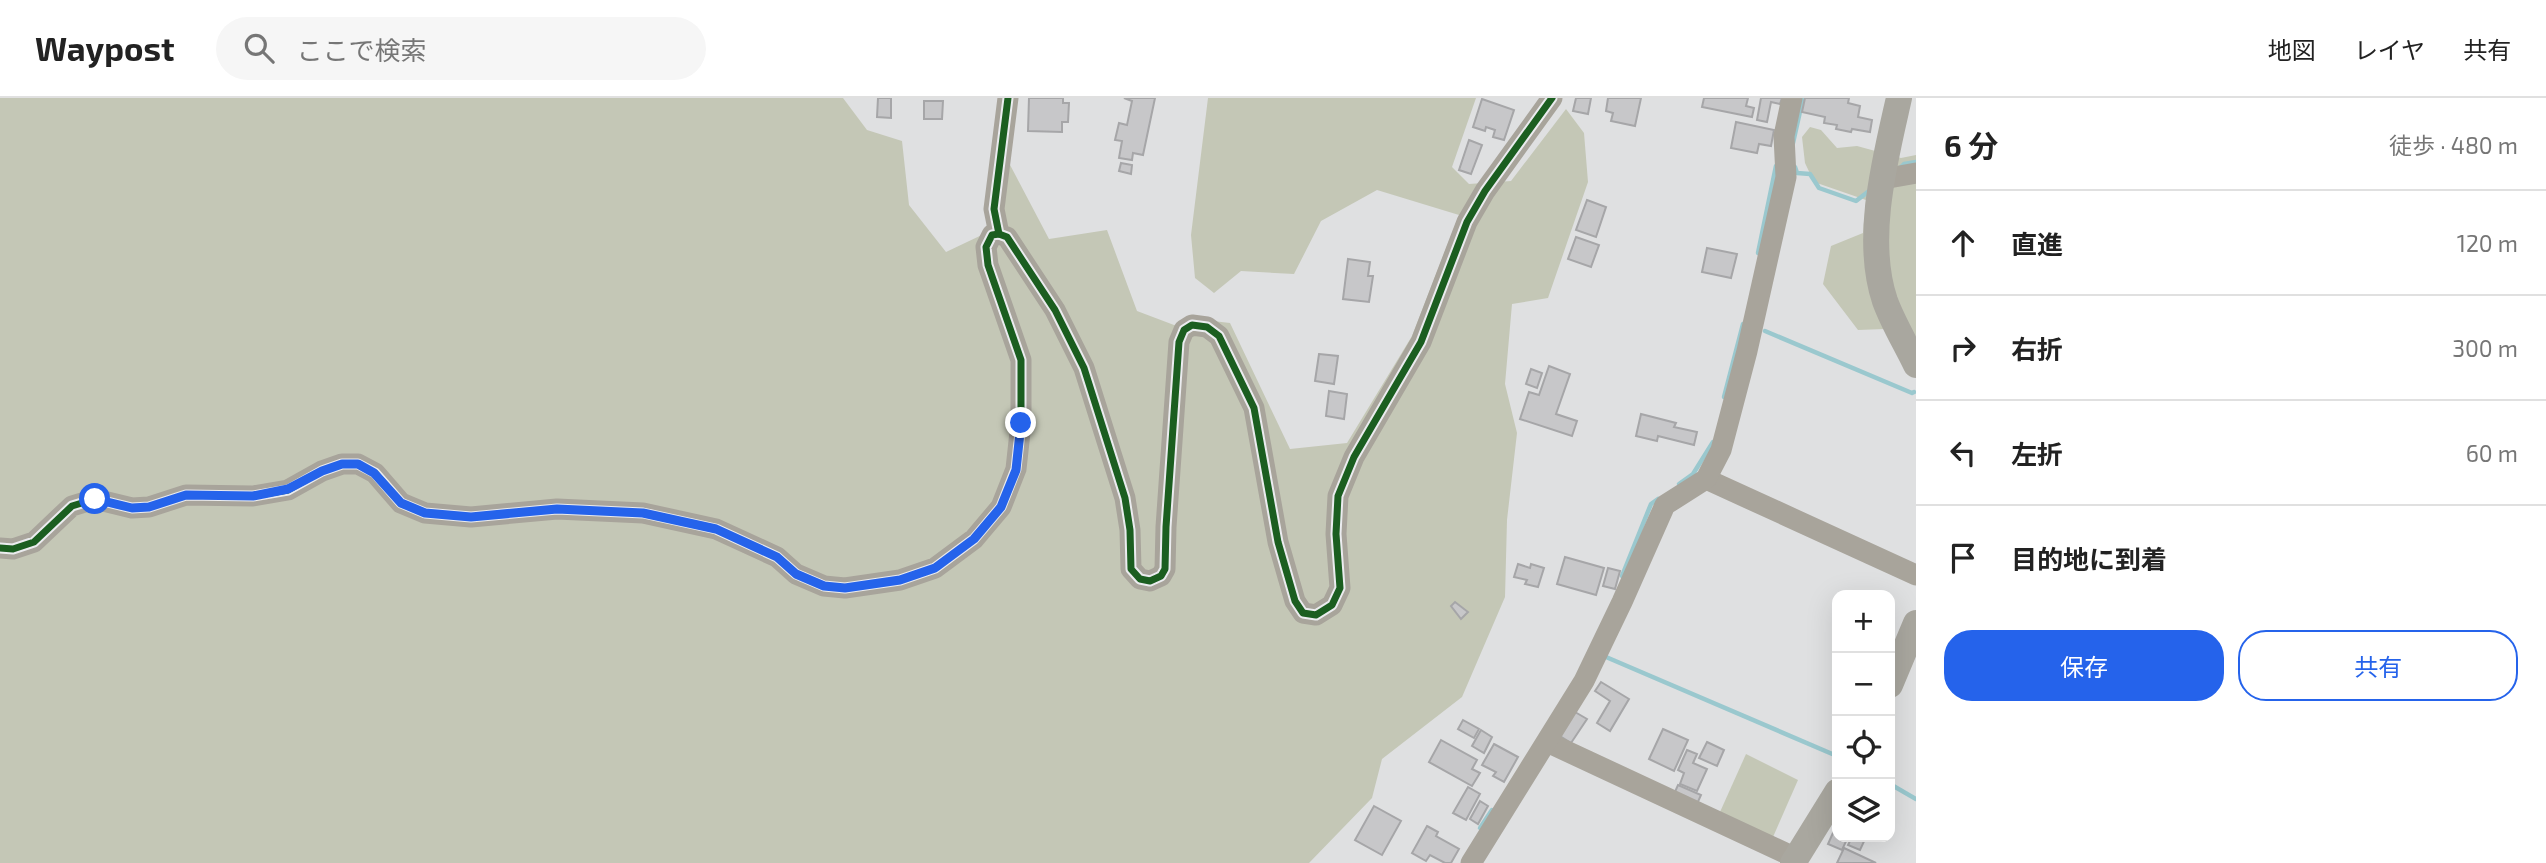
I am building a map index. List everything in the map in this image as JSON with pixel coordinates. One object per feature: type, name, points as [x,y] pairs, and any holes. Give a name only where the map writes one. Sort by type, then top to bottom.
[{"type":"main road","points":[[1899,98],[1882,179],[1877,255],[1885,301],[1916,365]]},
{"type":"main road","points":[[1895,673],[1916,623]]},
{"type":"main road","points":[[1795,860],[1832,800]]},
{"type":"street","points":[[999,234],[994,209],[1008,98]]},
{"type":"street","points":[[0,548],[13,549],[34,542],[72,506],[95,499],[132,508],[149,507],[186,495],[253,496],[288,489],[342,464],[358,464],[374,473],[401,503],[425,513],[471,517],[557,509],[643,513],[716,529],[777,557],[796,574],[824,586],[845,588],[900,580],[935,568],[974,539],[1001,507],[1016,470],[1021,423],[1021,360],[988,265],[986,247],[992,236],[999,234],[1007,237],[1055,310],[1084,368],[1125,498],[1130,530],[1131,569],[1140,579],[1150,581],[1161,576],[1165,569],[1179,342],[1184,330],[1192,325],[1207,327],[1219,336],[1254,408],[1278,542],[1295,601],[1303,613],[1316,615],[1332,605],[1340,588],[1336,534],[1338,496],[1354,457],[1420,342],[1467,222],[1485,191],[1552,98]]},
{"type":"street","points":[[1471,863],[1584,681],[1665,505],[1706,479],[1721,450],[1747,351],[1786,177],[1784,136],[1792,98]]},
{"type":"street","points":[[1882,179],[1916,173]]},
{"type":"street","points":[[1706,479],[1916,575]]},
{"type":"street","points":[[1547,741],[1795,860]]},
{"type":"green space","points":[[0,98],[843,98],[867,130],[902,141],[909,205],[946,252],[986,233],[1001,98],[1009,163],[1049,239],[1107,230],[1137,311],[1174,325],[1196,319],[1230,323],[1290,449],[1347,443],[1412,336],[1459,215],[1377,190],[1321,221],[1294,274],[1241,271],[1214,293],[1195,278],[1191,235],[1208,98],[1476,98],[1452,167],[1469,184],[1511,181],[1566,109],[1584,133],[1588,182],[1548,298],[1512,304],[1505,384],[1517,433],[1507,520],[1505,597],[1462,697],[1382,759],[1372,798],[1309,863],[0,863]]},
{"type":"green space","points":[[1810,127],[1821,130],[1837,148],[1857,146],[1901,158],[1916,155],[1916,336],[1885,329],[1858,330],[1823,284],[1831,246],[1863,233],[1866,200],[1814,182],[1805,163],[1802,137]]},
{"type":"green space","points":[[1746,754],[1798,780],[1773,837],[1720,812]]},
{"type":"building","points":[[878,98],[891,98],[891,118],[877,117]]},
{"type":"building","points":[[1029,98],[1063,98],[1063,103],[1069,103],[1068,122],[1062,122],[1062,132],[1028,131]]},
{"type":"building","points":[[1124,98],[1155,98],[1143,155],[1133,153],[1132,160],[1119,158],[1122,141],[1115,140],[1119,123],[1127,125],[1132,101]]},
{"type":"building","points":[[1576,98],[1591,98],[1588,114],[1573,111]]},
{"type":"building","points":[[1608,98],[1641,98],[1635,126],[1611,121],[1613,113],[1606,111]]},
{"type":"building","points":[[1704,98],[1748,98],[1746,106],[1754,108],[1752,117],[1702,107]]},
{"type":"building","points":[[1761,98],[1782,98],[1780,104],[1771,102],[1767,122],[1757,120]]},
{"type":"building","points":[[1805,98],[1849,98],[1848,103],[1860,106],[1858,117],[1872,120],[1870,132],[1836,129],[1837,125],[1824,123],[1825,117],[1802,112]]},
{"type":"building","points":[[1482,99],[1514,110],[1504,140],[1493,137],[1495,130],[1486,127],[1485,131],[1473,127]]},
{"type":"building","points":[[924,101],[943,101],[942,119],[924,119]]},
{"type":"building","points":[[1736,122],[1774,130],[1771,146],[1759,144],[1757,153],[1731,148]]},
{"type":"building","points":[[1469,140],[1482,145],[1471,174],[1459,170]]},
{"type":"building","points":[[1121,163],[1132,165],[1131,174],[1119,171]]},
{"type":"building","points":[[1587,200],[1606,207],[1596,237],[1576,230]]},
{"type":"building","points":[[1576,237],[1599,245],[1591,267],[1568,259]]},
{"type":"building","points":[[1707,248],[1737,254],[1731,278],[1702,272]]},
{"type":"building","points":[[1348,259],[1370,262],[1368,276],[1373,276],[1369,302],[1343,299]]},
{"type":"building","points":[[1319,354],[1338,356],[1334,384],[1315,381]]},
{"type":"building","points":[[1549,366],[1570,374],[1556,414],[1577,421],[1572,436],[1520,419],[1529,392],[1539,395]]},
{"type":"building","points":[[1531,369],[1542,373],[1537,388],[1526,384]]},
{"type":"building","points":[[1329,391],[1347,394],[1344,419],[1326,416]]},
{"type":"building","points":[[1641,414],[1676,423],[1674,427],[1697,432],[1694,445],[1658,436],[1657,441],[1636,436]]},
{"type":"building","points":[[1565,557],[1604,568],[1596,595],[1557,584]]},
{"type":"building","points":[[1518,564],[1530,568],[1531,564],[1544,568],[1538,587],[1525,584],[1527,580],[1514,577]]},
{"type":"building","points":[[1608,568],[1620,571],[1615,589],[1603,586]]},
{"type":"building","points":[[1455,602],[1468,612],[1461,619],[1451,606]]},
{"type":"building","points":[[1601,682],[1629,699],[1610,731],[1597,723],[1610,701],[1595,691]]},
{"type":"building","points":[[1575,712],[1587,719],[1571,743],[1560,736]]},
{"type":"building","points":[[1463,720],[1479,729],[1474,738],[1458,729]]},
{"type":"building","points":[[1663,729],[1688,740],[1674,771],[1649,759]]},
{"type":"building","points":[[1481,730],[1492,737],[1484,753],[1472,746]]},
{"type":"building","points":[[1441,740],[1477,760],[1472,769],[1480,773],[1472,786],[1429,762]]},
{"type":"building","points":[[1707,742],[1724,750],[1717,766],[1699,758]]},
{"type":"building","points":[[1494,744],[1518,757],[1504,782],[1493,776],[1496,772],[1482,765]]},
{"type":"building","points":[[1687,750],[1697,754],[1693,763],[1707,769],[1697,791],[1680,784],[1684,773],[1678,770]]},
{"type":"building","points":[[1678,785],[1701,795],[1697,804],[1674,794]]},
{"type":"building","points":[[1468,787],[1480,794],[1466,820],[1453,813]]},
{"type":"building","points":[[1480,801],[1488,806],[1478,824],[1470,819]]},
{"type":"building","points":[[1374,806],[1401,821],[1382,855],[1355,840]]},
{"type":"building","points":[[1427,826],[1438,832],[1436,836],[1459,849],[1451,863],[1445,863],[1430,855],[1426,861],[1412,853]]},
{"type":"building","points":[[1832,835],[1832,842],[1846,842],[1842,850],[1828,844]]},
{"type":"building","points":[[1850,842],[1864,842],[1860,850],[1848,845]]},
{"type":"building","points":[[1844,848],[1876,863],[1837,863]]},
{"type":"waterway","points":[[1793,143],[1803,98]]},
{"type":"waterway","points":[[1900,168],[1904,164],[1916,162]]},
{"type":"waterway","points":[[1758,253],[1776,166]]},
{"type":"waterway","points":[[1795,167],[1797,173],[1810,174],[1819,188],[1856,201],[1869,191]]},
{"type":"waterway","points":[[1724,397],[1743,324]]},
{"type":"waterway","points":[[1765,331],[1914,392]]},
{"type":"waterway","points":[[1679,484],[1693,474],[1713,442]]},
{"type":"waterway","points":[[1622,576],[1651,504],[1658,499]]},
{"type":"waterway","points":[[1606,657],[1832,754]]},
{"type":"waterway","points":[[1895,787],[1916,799]]},
{"type":"waterway","points":[[1480,828],[1492,810]]},
{"type":"cycle path","points":[[1008,98],[994,209],[999,234],[1007,237],[1055,310],[1084,368],[1125,498],[1130,530],[1131,569],[1140,579],[1150,581],[1161,576],[1165,569],[1179,342],[1184,330],[1192,325],[1207,327],[1219,336],[1254,408],[1278,542],[1295,601],[1303,613],[1316,615],[1332,605],[1340,588],[1336,534],[1338,496],[1354,457],[1421,342],[1467,222],[1485,191],[1552,98]]},
{"type":"cycle path","points":[[0,548],[13,549],[34,542],[72,506],[95,499],[132,508],[149,507],[186,495],[253,496],[288,490],[322,471],[342,464],[358,464],[375,473],[401,503],[425,513],[471,517],[557,509],[643,513],[716,529],[777,557],[796,574],[824,586],[845,588],[900,580],[935,568],[974,539],[1001,507],[1016,469],[1021,423],[1021,360],[988,265],[986,247],[992,235],[999,234]]},
{"type":"route","points":[[95,499],[132,508],[149,507],[186,495],[253,496],[288,489],[342,464],[358,464],[374,473],[401,503],[425,513],[471,517],[557,509],[643,513],[716,529],[777,557],[796,574],[824,586],[845,588],[900,580],[935,568],[974,539],[1001,507],[1016,470],[1021,423]]}]
